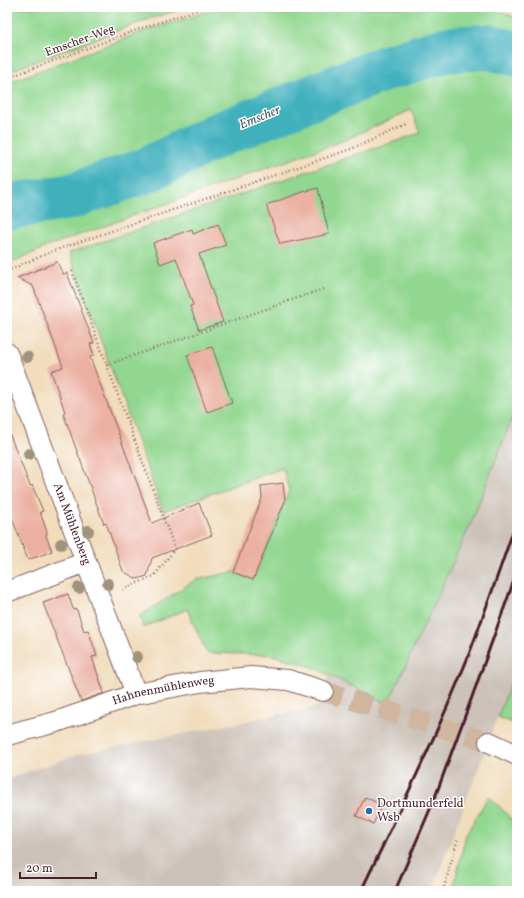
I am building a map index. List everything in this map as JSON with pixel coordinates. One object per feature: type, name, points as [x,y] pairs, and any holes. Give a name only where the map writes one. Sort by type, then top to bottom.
[{"type":"street","name":"Am Mühlenberg","points":[[7,353],[136,694]]},
{"type":"street","points":[[7,592],[86,562]]},
{"type":"street","name":"Hahnenmühlenweg","points":[[7,735],[56,722],[136,694],[200,682],[251,677],[288,680],[323,691]]},
{"type":"street","points":[[489,742],[517,755]]},
{"type":"path","name":"Emscher-Weg","points":[[7,78],[139,29],[206,7]]},
{"type":"path","points":[[507,7],[517,11]]},
{"type":"path","points":[[7,271],[53,251],[351,149],[408,123]]},
{"type":"path","points":[[72,270],[174,549],[154,576],[121,590]]},
{"type":"path","points":[[107,365],[323,289]]},
{"type":"path","points":[[443,891],[458,838]]},
{"type":"shaded area","points":[[517,177],[517,665],[432,891],[7,891],[7,779],[76,755],[317,707]]},
{"type":"green space","points":[[7,7],[189,7],[149,19],[7,72]]},
{"type":"green space","points":[[222,7],[489,7],[517,18],[517,405],[471,523],[388,704],[315,668],[273,655],[207,653],[187,609],[143,628],[140,616],[195,580],[233,572],[253,580],[289,491],[283,468],[163,511],[69,253],[420,133],[411,110],[340,142],[51,245],[8,264],[7,262],[7,83],[136,34]]},
{"type":"green space","points":[[517,665],[517,725],[498,717]]},
{"type":"green space","points":[[489,796],[517,825],[517,891],[453,891],[466,834]]},
{"type":"building","points":[[318,188],[329,234],[280,244],[266,205]]},
{"type":"building","points":[[218,224],[226,245],[199,254],[223,322],[199,330],[190,306],[193,305],[176,258],[160,264],[153,243],[192,229],[193,234]]},
{"type":"building","points":[[57,262],[63,274],[67,273],[94,343],[90,344],[94,355],[90,357],[152,523],[199,503],[212,535],[152,558],[147,576],[137,579],[123,571],[63,413],[65,412],[51,371],[63,367],[33,286],[17,278]]},
{"type":"building","points":[[212,347],[232,403],[207,412],[187,355]]},
{"type":"building","points":[[7,430],[30,486],[32,485],[43,511],[40,512],[47,532],[46,536],[52,551],[28,560],[7,505]]},
{"type":"building","points":[[283,483],[285,501],[253,580],[233,572],[262,498],[261,486]]},
{"type":"building","points":[[68,594],[73,609],[77,610],[84,631],[88,630],[97,656],[92,657],[104,693],[81,701],[43,603]]},
{"type":"building","name":"Dortmunderfeld Wsb","points":[[365,797],[382,805],[373,824],[356,816]]},
{"type":"waterway","name":"Emscher","points":[[7,207],[69,197],[147,170],[218,135],[386,68],[445,50],[490,47],[517,54]]},
{"type":"tunnel","points":[[323,691],[489,742]]},
{"type":"railway","points":[[361,891],[456,687],[481,623],[517,520]]},
{"type":"railway","points":[[395,891],[434,800],[517,572]]},
{"type":"place","name":"Dortmunderfeld Wsb","points":[[369,811]]}]
